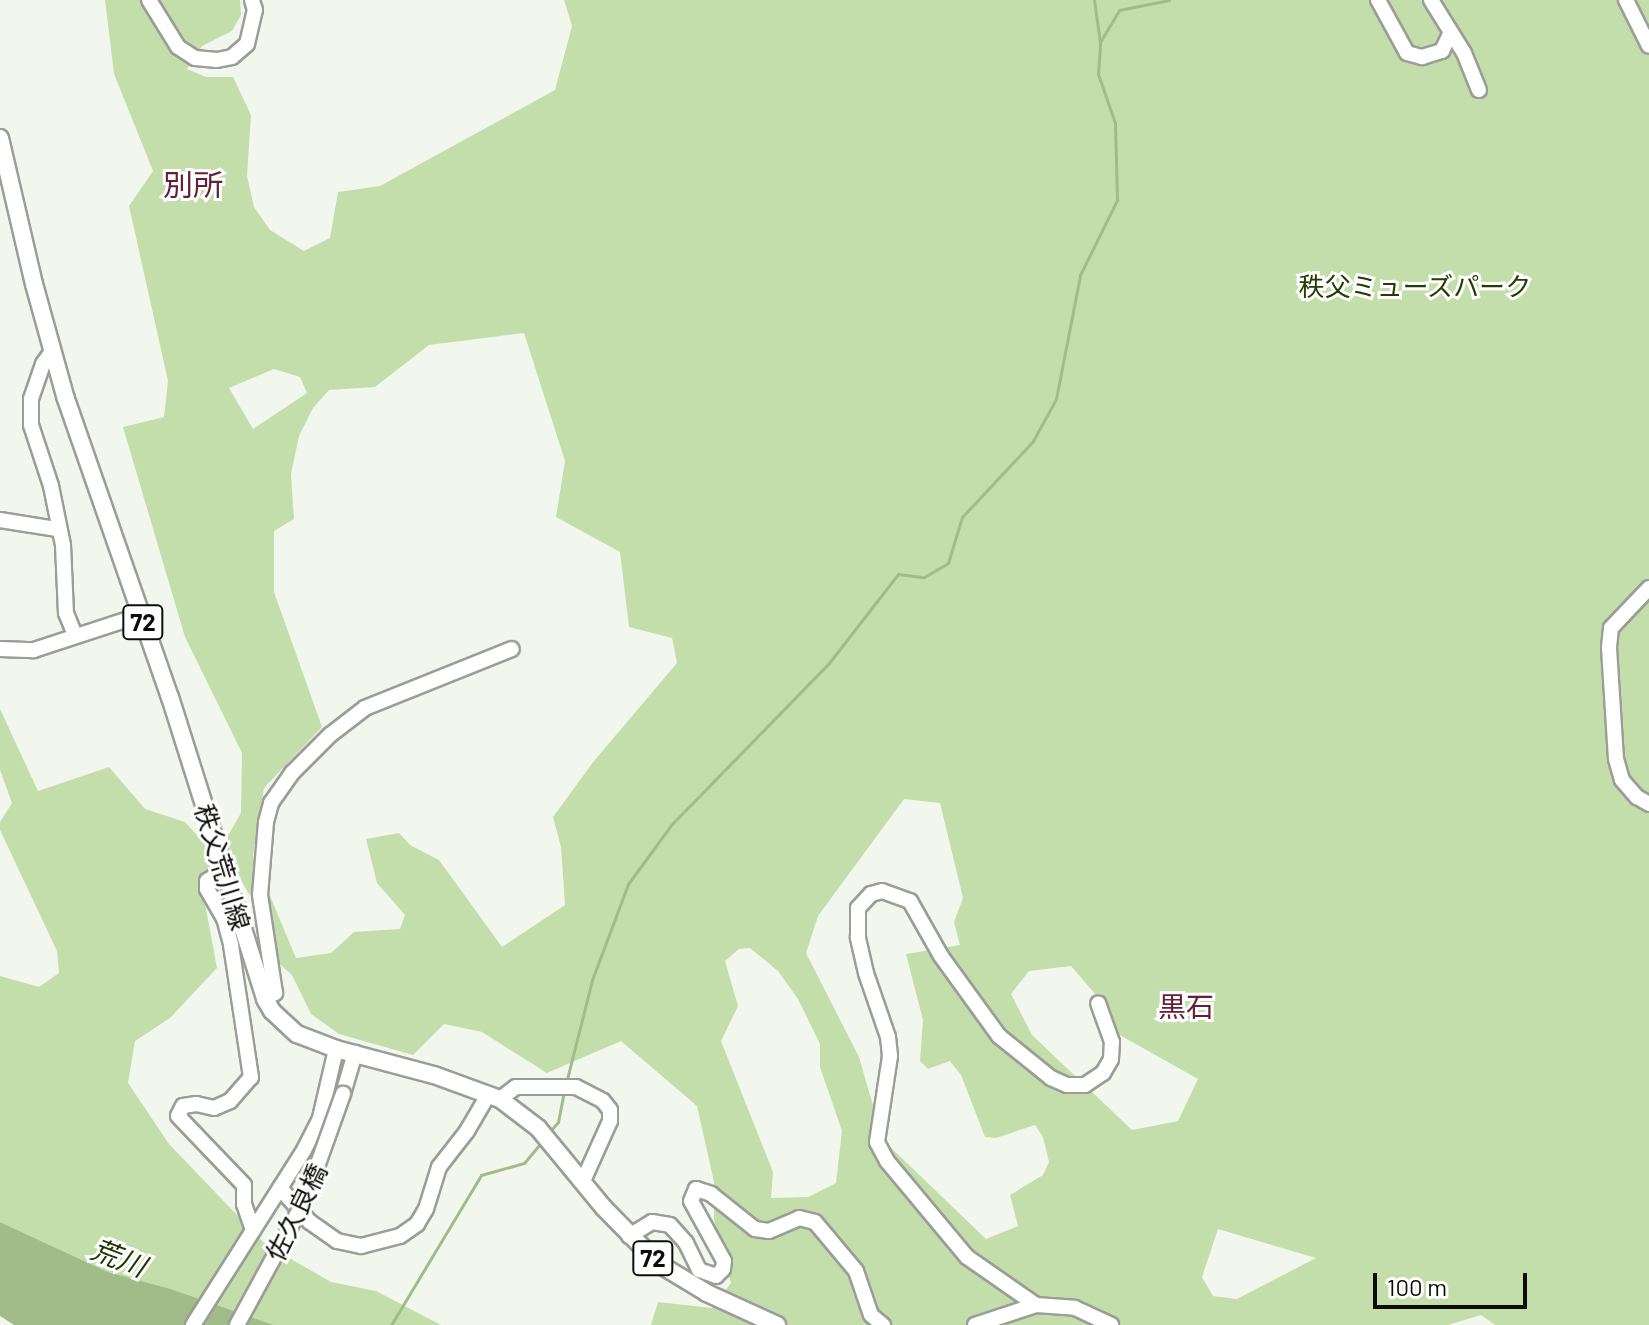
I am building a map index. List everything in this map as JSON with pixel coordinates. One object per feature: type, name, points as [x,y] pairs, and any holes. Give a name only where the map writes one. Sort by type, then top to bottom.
[{"type":"main road","name":"秩父荒川線","points":[[0,138],[7,200],[53,350],[265,999],[283,1023],[297,1034],[336,1049],[494,1097],[538,1128],[629,1236],[659,1264],[689,1284],[777,1325]]},
{"type":"street","points":[[149,0],[178,47],[195,58],[217,60],[232,57],[247,44],[255,10],[252,0]]},
{"type":"street","points":[[1378,0],[1407,53],[1422,57],[1442,51],[1450,34]]},
{"type":"street","points":[[1431,0],[1464,53],[1479,90]]},
{"type":"street","points":[[1626,0],[1649,46]]},
{"type":"street","points":[[53,350],[43,364],[31,399],[31,425],[51,486],[57,529],[63,545],[66,613],[75,635]]},
{"type":"street","points":[[0,520],[57,529]]},
{"type":"street","points":[[1649,588],[1611,628],[1609,648],[1616,759],[1622,780],[1637,797],[1649,804]]},
{"type":"street","points":[[0,649],[34,650],[141,615]]},
{"type":"street","points":[[265,999],[275,993],[260,895],[266,822],[271,803],[292,773],[330,735],[365,708],[512,649]]},
{"type":"street","points":[[224,870],[207,881],[207,889],[224,918],[231,945],[251,1077],[230,1101],[214,1108],[196,1104],[183,1106],[178,1116],[244,1185],[244,1204],[253,1230]]},
{"type":"street","points":[[1036,1305],[967,1257],[887,1161],[877,1142],[890,1056],[888,1037],[866,973],[858,937],[858,908],[871,894],[882,891],[910,901],[949,967],[999,1036],[1051,1078],[1067,1085],[1085,1085],[1103,1073],[1111,1059],[1112,1042],[1098,1003]]},
{"type":"street","points":[[193,1325],[280,1188],[320,1118],[336,1049]]},
{"type":"street","name":"佐久良橋","points":[[237,1325],[305,1200],[355,1053]]},
{"type":"street","points":[[280,1188],[317,1229],[337,1241],[361,1246],[400,1236],[417,1224],[426,1209],[439,1167],[467,1131],[494,1097],[516,1087],[576,1087],[603,1101],[610,1110],[610,1121],[583,1181]]},
{"type":"street","points":[[629,1236],[652,1222],[670,1225],[686,1243],[699,1270],[716,1276],[723,1269],[724,1261],[691,1201],[696,1189],[711,1194],[755,1229],[769,1231],[799,1218],[815,1222],[856,1271],[871,1315],[883,1325]]},
{"type":"street","points":[[975,1325],[1036,1305],[1075,1308],[1111,1325]]},
{"type":"green space","name":"秩父ミューズパーク","points":[[105,0],[240,0],[241,15],[232,31],[202,46],[187,69],[206,77],[233,77],[251,115],[247,176],[254,207],[270,230],[304,251],[330,238],[338,192],[380,186],[555,90],[572,26],[564,0],[1649,0],[1649,1325],[1495,1325],[1481,1315],[1448,1325],[651,1325],[658,1302],[712,1308],[731,1283],[714,1220],[714,1182],[697,1106],[621,1041],[547,1073],[482,1032],[444,1024],[413,1055],[339,1034],[311,1014],[292,975],[273,958],[272,931],[232,866],[213,861],[201,882],[217,968],[170,1018],[135,1041],[128,1083],[169,1144],[265,1244],[331,1282],[376,1291],[441,1325],[274,1325],[171,1289],[108,1272],[0,1222],[0,976],[39,987],[59,973],[57,951],[0,830],[0,822],[12,803],[0,770],[0,709],[38,791],[109,767],[145,809],[185,822],[207,846],[229,834],[241,813],[242,753],[185,637],[123,427],[164,417],[168,381],[129,206],[153,171],[114,74]],"holes":[[[524,333],[565,461],[556,517],[620,552],[629,627],[672,638],[677,663],[594,761],[553,817],[561,847],[565,905],[502,947],[439,860],[410,845],[399,833],[366,839],[377,883],[405,915],[400,929],[354,932],[331,953],[296,958],[253,855],[264,788],[322,727],[274,592],[274,531],[294,519],[291,474],[299,436],[313,408],[329,390],[375,387],[429,345]],[[274,369],[300,377],[307,393],[253,429],[229,388]],[[904,799],[940,803],[963,898],[954,922],[960,945],[906,954],[923,1020],[920,1061],[928,1069],[950,1061],[961,1075],[985,1137],[996,1138],[1035,1125],[1043,1137],[1049,1162],[1043,1175],[1010,1195],[1018,1226],[986,1239],[883,1140],[859,1057],[806,953],[818,916]],[[750,948],[778,971],[798,999],[820,1044],[820,1067],[842,1131],[836,1183],[808,1197],[771,1198],[773,1172],[721,1041],[738,1006],[725,961],[739,949]],[[1071,966],[1096,995],[1118,1034],[1198,1079],[1178,1121],[1132,1130],[1032,1035],[1011,994],[1029,971]],[[1218,1229],[1316,1258],[1237,1299],[1213,1296],[1202,1277]]]},
{"type":"shaded area","points":[[0,1222],[108,1272],[171,1289],[274,1325],[14,1325],[0,1316]]},
{"type":"waterway","points":[[566,1083],[592,980],[628,884],[671,825],[829,663],[898,574],[924,577],[948,563],[962,517],[1033,441],[1056,399],[1080,275],[1117,200],[1115,123],[1098,74],[1100,42],[1094,0]]},
{"type":"waterway","points":[[1100,42],[1119,10],[1169,0]]},
{"type":"waterway","points":[[550,1131],[558,1122],[564,1091]]},
{"type":"waterway","points":[[391,1325],[481,1175],[524,1163],[543,1140]]},
{"type":"district","name":"別所","points":[[193,184]]},
{"type":"district","name":"黒石","points":[[1186,1006]]},
{"type":"water label","name":"荒川","points":[[119,1257]]}]
